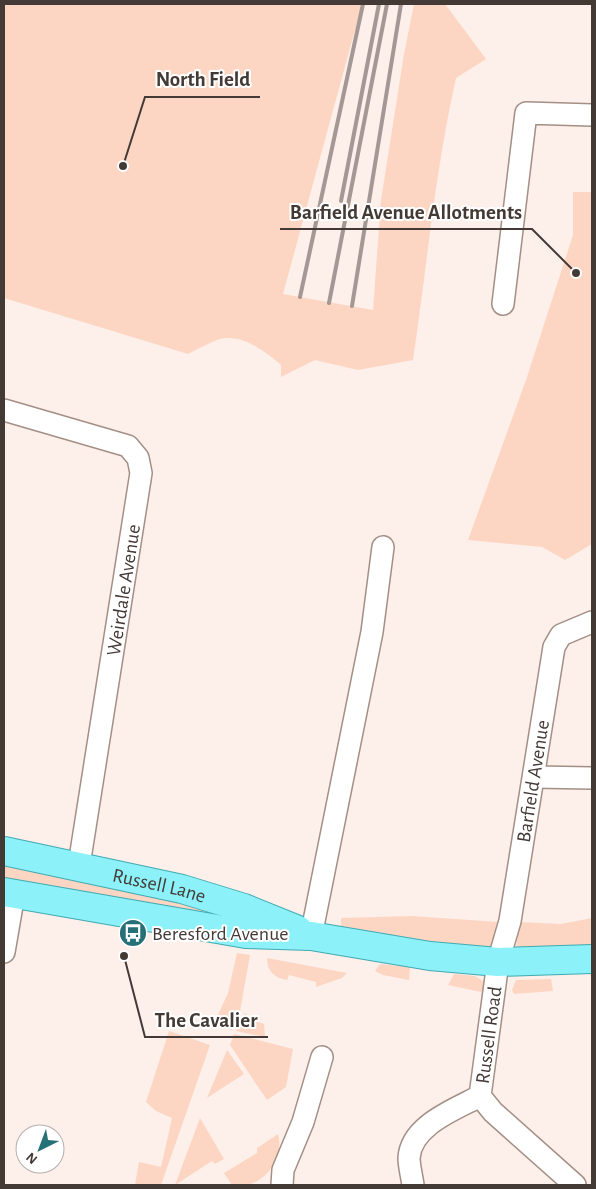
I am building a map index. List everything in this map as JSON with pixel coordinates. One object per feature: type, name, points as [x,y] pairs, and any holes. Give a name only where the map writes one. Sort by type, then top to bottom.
[{"type":"main road","name":"Russell Lane","points":[[4,851],[78,865],[209,897],[244,908],[310,936]]},
{"type":"main road","name":"Russell Lane","points":[[9,893],[246,934],[310,936],[430,956],[498,962],[592,959]]},
{"type":"street","points":[[503,304],[526,112],[592,115]]},
{"type":"street","name":"Weirdale Avenue","points":[[4,410],[128,446],[138,458],[141,472],[78,865]]},
{"type":"street","points":[[310,936],[372,632],[383,547]]},
{"type":"street","name":"Barfield Avenue","points":[[498,962],[510,921],[554,648],[561,635],[592,622]]},
{"type":"street","points":[[534,777],[592,778]]},
{"type":"street","points":[[4,952],[9,893]]},
{"type":"street","name":"Russell Road","points":[[498,962],[480,1096],[493,1112],[575,1185]]},
{"type":"street","points":[[282,1185],[283,1170],[303,1122],[322,1057]]},
{"type":"street","points":[[413,1185],[409,1157],[418,1136],[433,1122],[480,1096]]},
{"type":"shaded area","points":[[4,4],[362,4],[283,294],[373,310],[381,200],[404,54],[414,4],[445,4],[486,59],[456,78],[442,148],[413,360],[358,370],[315,360],[281,377],[281,365],[260,349],[243,341],[226,338],[217,340],[188,354],[4,298]]},
{"type":"shaded area","points":[[573,192],[592,192],[592,544],[565,560],[542,547],[468,540],[526,380],[573,235]]},
{"type":"shaded area","points":[[4,863],[239,916],[235,929],[4,887]]},
{"type":"shaded area","points":[[412,916],[498,922],[490,953],[341,928],[341,918]]},
{"type":"shaded area","points":[[592,918],[592,953],[515,955],[520,922],[561,924]]},
{"type":"shaded area","points":[[237,953],[250,955],[239,1017],[232,1030],[213,1026],[228,993]]},
{"type":"shaded area","points":[[267,958],[347,973],[342,978],[316,987],[316,982],[289,975],[287,980],[275,976],[268,967]]},
{"type":"shaded area","points":[[380,964],[410,967],[409,980],[383,975],[375,971]]},
{"type":"shaded area","points":[[454,974],[475,976],[488,984],[486,993],[448,985]]},
{"type":"shaded area","points":[[551,979],[553,991],[514,994],[512,990],[516,980]]},
{"type":"shaded area","points":[[245,1013],[251,1020],[264,1024],[265,1037],[236,1031]]},
{"type":"shaded area","points":[[169,1031],[210,1045],[161,1185],[135,1185],[139,1162],[161,1167],[172,1118],[156,1111],[146,1102]]},
{"type":"shaded area","points":[[234,1034],[293,1049],[286,1087],[267,1100],[230,1045]]},
{"type":"shaded area","points":[[227,1050],[244,1074],[207,1098]]},
{"type":"shaded area","points":[[200,1118],[224,1159],[215,1164],[212,1161],[175,1185]]},
{"type":"shaded area","points":[[278,1134],[279,1150],[277,1158],[268,1172],[256,1182],[248,1185],[232,1185],[224,1173],[257,1153],[257,1148]]},
{"type":"railway","points":[[300,297],[363,4]]},
{"type":"railway","points":[[341,201],[379,4]]},
{"type":"railway","points":[[329,303],[387,4]]},
{"type":"railway","points":[[352,306],[401,4]]},
{"type":"place","name":"North Field","points":[[123,166]]},
{"type":"place","name":"Barfield Avenue Allotments","points":[[576,273]]},
{"type":"place","name":"Beresford Avenue","points":[[133,933]]},
{"type":"place","name":"The Cavalier","points":[[124,956]]}]
